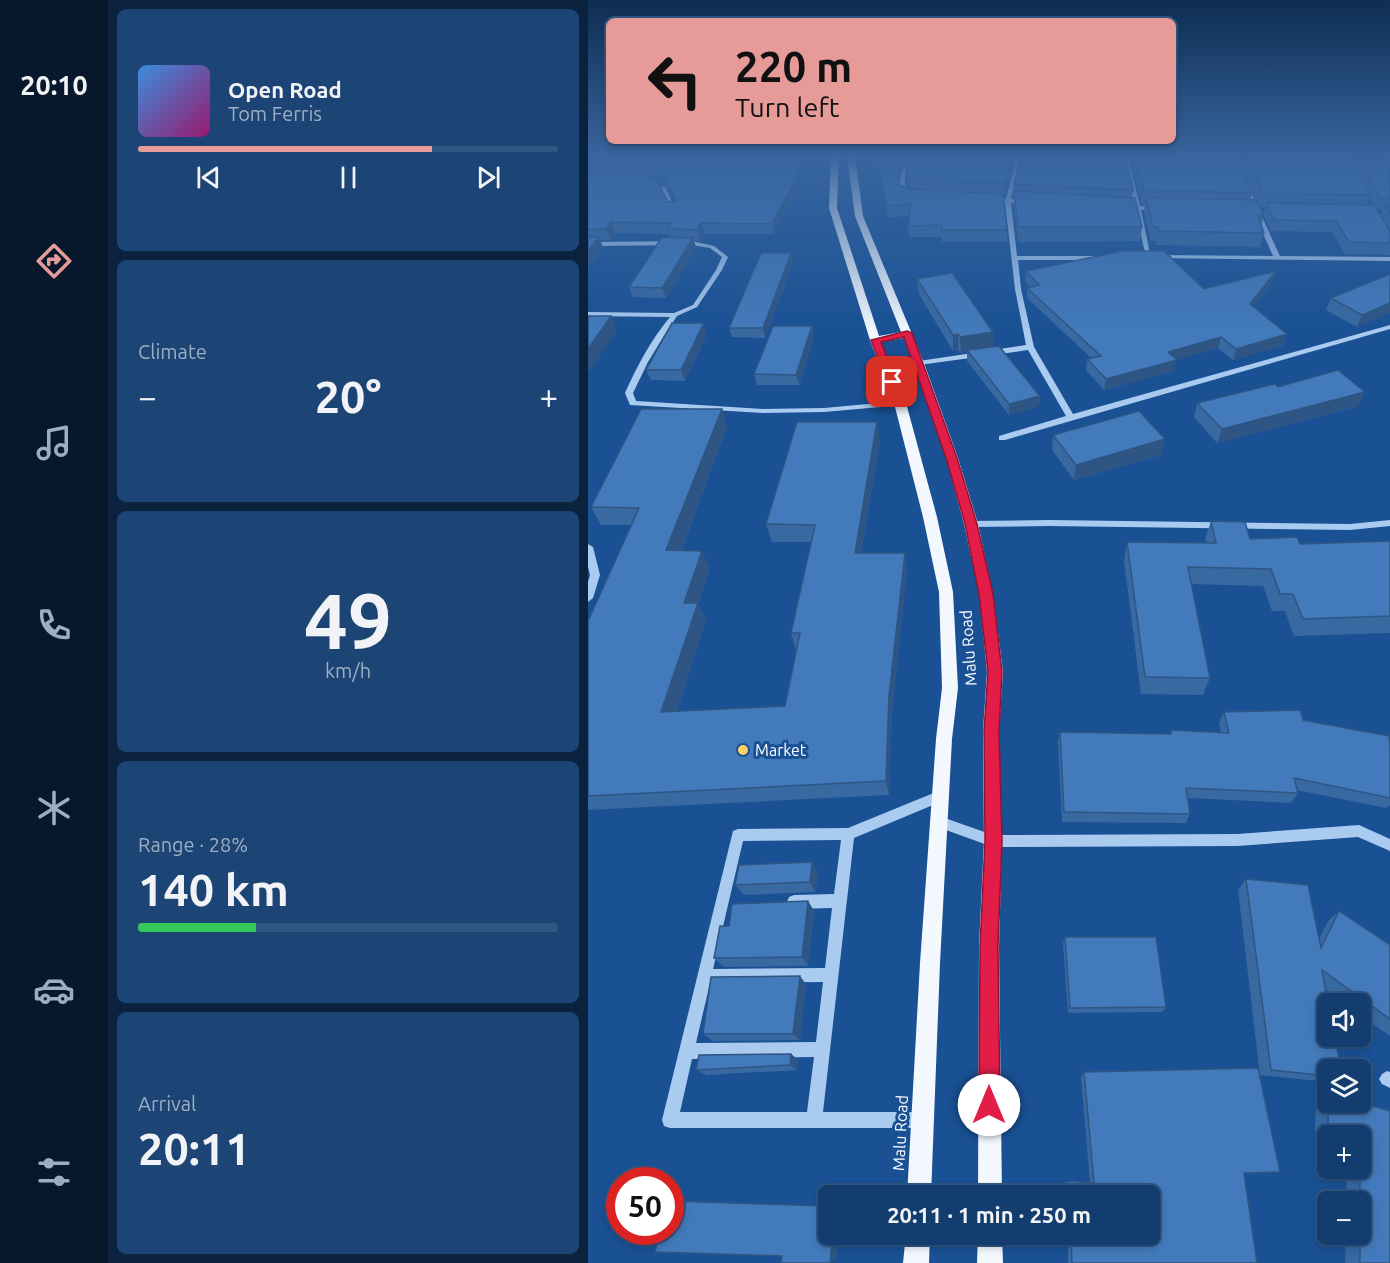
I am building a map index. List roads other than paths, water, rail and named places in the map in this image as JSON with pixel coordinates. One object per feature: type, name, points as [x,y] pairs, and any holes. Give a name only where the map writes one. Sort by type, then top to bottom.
[{"type":"main road","name":"Malu Road","points":[[835,214],[875,340],[900,403],[930,518],[946,592],[950,688],[940,796],[920,1185]]},
{"type":"main road","name":"Malu Road","points":[[859,214],[919,363],[952,458],[971,524],[986,594],[995,672],[991,731],[993,841],[989,946],[990,1185]]},
{"type":"main road","points":[[875,340],[907,333]]},
{"type":"main road","points":[[916,1263],[917,1245]]},
{"type":"main road","points":[[990,1245],[990,1263]]},
{"type":"street","points":[[1010,214],[1030,347],[1071,417]]},
{"type":"street","points":[[1138,214],[1149,257]]},
{"type":"street","points":[[1258,214],[1277,257]]},
{"type":"street","points":[[588,244],[692,243],[712,248],[725,257],[695,306],[675,315],[588,314]]},
{"type":"street","points":[[1138,257],[1390,259]]},
{"type":"street","points":[[1015,258],[1115,258]]},
{"type":"street","points":[[675,315],[660,333],[634,381],[629,393],[633,403],[763,411],[824,410],[900,403]]},
{"type":"street","points":[[1002,438],[1390,327]]},
{"type":"street","points":[[919,363],[1030,347]]},
{"type":"street","points":[[971,524],[1350,527],[1390,523]]},
{"type":"street","points":[[588,547],[595,575],[588,598]]},
{"type":"street","points":[[923,1120],[670,1120],[705,976],[727,905],[738,835],[848,834],[940,796]]},
{"type":"street","points":[[939,822],[993,841],[1237,840],[1359,831],[1390,845]]},
{"type":"street","points":[[814,1120],[848,834]]},
{"type":"street","points":[[781,903],[840,901]]},
{"type":"street","points":[[705,976],[831,975]]},
{"type":"street","points":[[687,1051],[822,1049]]},
{"type":"place","name":"Market","points":[[743,750]]}]
